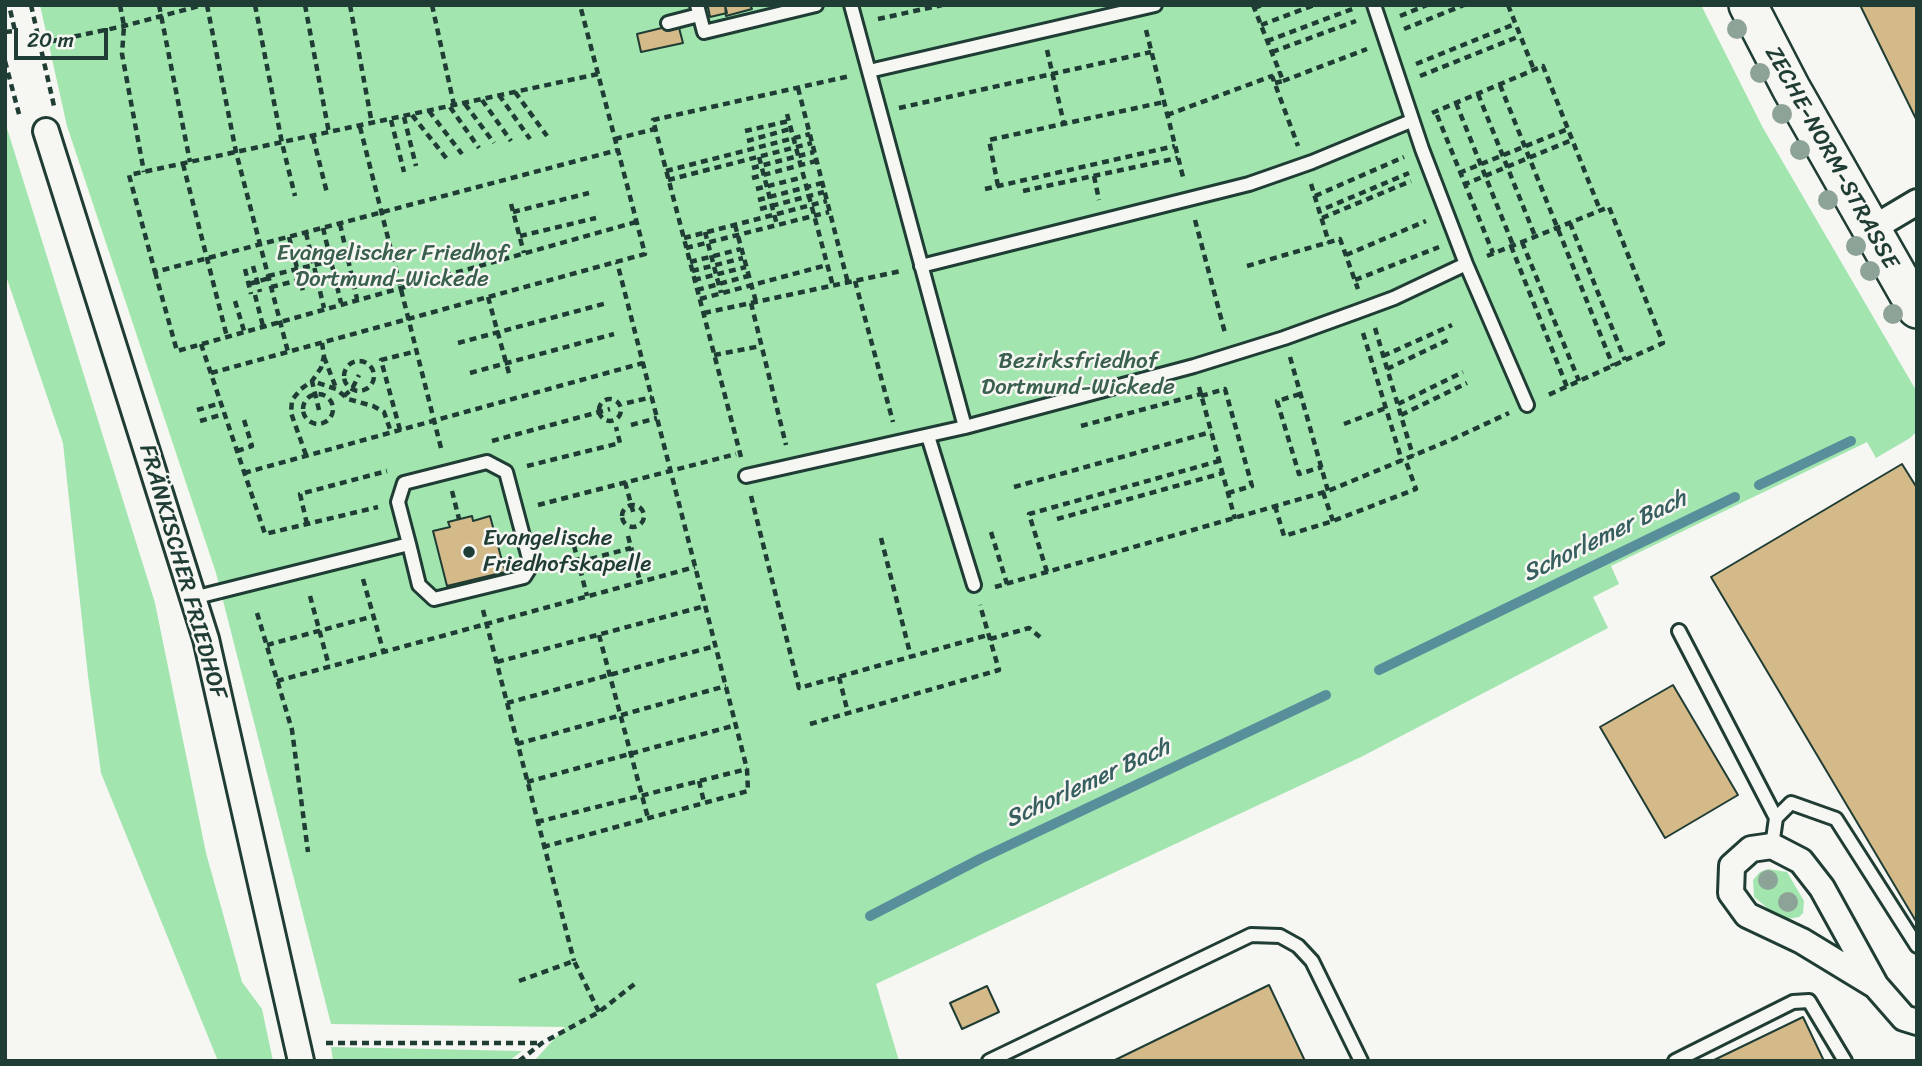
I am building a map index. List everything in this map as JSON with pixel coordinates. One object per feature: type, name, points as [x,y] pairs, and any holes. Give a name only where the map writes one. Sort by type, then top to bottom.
[{"type":"main road","name":"ZECHE-NORM-STRASSE","points":[[1748,5],[1870,230],[1917,309]]},
{"type":"street","name":"FRÄNKISCHER FRIEDHOF","points":[[46,131],[206,639],[299,1052]]},
{"type":"street","points":[[1870,230],[1917,202]]},
{"type":"street","points":[[1876,986],[1802,941],[1747,915],[1731,893],[1732,866],[1751,849],[1772,846],[1801,861],[1822,888],[1876,986],[1904,1018],[1917,1022]]},
{"type":"lane","points":[[668,23],[698,10],[704,32],[786,9],[816,5]]},
{"type":"lane","points":[[851,5],[965,427]]},
{"type":"lane","points":[[869,71],[1155,5]]},
{"type":"lane","points":[[1380,24],[1433,179],[1466,264],[1527,405]]},
{"type":"lane","points":[[921,266],[1248,184],[1294,169],[1411,121]]},
{"type":"lane","points":[[746,476],[965,427],[1194,366],[1284,338],[1363,309],[1466,264]]},
{"type":"lane","points":[[928,436],[975,588]]},
{"type":"lane","points":[[487,462],[506,472],[531,566],[524,577],[434,599],[419,585],[398,502],[404,483],[447,472],[487,462]]},
{"type":"lane","points":[[193,598],[409,544]]},
{"type":"lane","points":[[1679,631],[1776,818],[1772,846]]},
{"type":"lane","points":[[1776,818],[1791,803],[1836,819],[1917,946]]},
{"type":"lane","points":[[989,1061],[1251,935],[1280,936],[1298,946],[1312,961],[1361,1061]]},
{"type":"lane","points":[[1675,1061],[1793,1002],[1809,1001],[1846,1061]]},
{"type":"path","points":[[5,33],[15,31],[9,5]]},
{"type":"path","points":[[31,5],[57,118],[46,131]]},
{"type":"path","points":[[120,5],[124,26],[122,54],[144,172]]},
{"type":"path","points":[[159,5],[190,162]]},
{"type":"path","points":[[39,44],[205,5],[236,152],[288,352]]},
{"type":"path","points":[[256,5],[282,143],[295,196]]},
{"type":"path","points":[[305,5],[329,134]]},
{"type":"path","points":[[350,5],[372,124]]},
{"type":"path","points":[[211,373],[645,254],[580,5]]},
{"type":"path","points":[[856,24],[942,5]]},
{"type":"path","points":[[1262,5],[1254,7],[1283,81]]},
{"type":"path","points":[[1261,25],[1314,5]]},
{"type":"path","points":[[1267,41],[1361,5]]},
{"type":"path","points":[[1272,76],[1275,83],[1283,81],[1380,24],[1427,5]]},
{"type":"path","points":[[1272,52],[1464,5]]},
{"type":"path","points":[[1508,5],[1534,70]]},
{"type":"path","points":[[434,6],[452,106],[479,148]]},
{"type":"path","points":[[1141,9],[1230,355]]},
{"type":"path","points":[[1397,78],[1515,24]]},
{"type":"path","points":[[1044,31],[1064,124]]},
{"type":"path","points":[[1397,78],[1520,36]]},
{"type":"path","points":[[919,103],[1151,52]]},
{"type":"path","points":[[5,61],[22,124]]},
{"type":"path","points":[[1411,121],[1543,66],[1600,211]]},
{"type":"path","points":[[869,71],[653,120],[799,688],[1029,628],[1040,637]]},
{"type":"path","points":[[1167,115],[1280,73]]},
{"type":"path","points":[[598,74],[129,175],[177,351],[636,222]]},
{"type":"path","points":[[1500,85],[1613,366]]},
{"type":"path","points":[[798,88],[848,283]]},
{"type":"path","points":[[515,92],[547,136]]},
{"type":"path","points":[[1478,94],[1535,236]]},
{"type":"path","points":[[499,96],[530,139]]},
{"type":"path","points":[[482,100],[512,141]]},
{"type":"path","points":[[998,186],[989,140],[1164,102]]},
{"type":"path","points":[[465,103],[494,143]]},
{"type":"path","points":[[1456,103],[1567,387]]},
{"type":"path","points":[[429,111],[462,154]]},
{"type":"path","points":[[1435,111],[1493,254]]},
{"type":"path","points":[[786,114],[833,286]]},
{"type":"path","points":[[412,115],[447,159]]},
{"type":"path","points":[[404,117],[416,166]]},
{"type":"path","points":[[391,120],[404,172]]},
{"type":"path","points":[[745,131],[789,121]]},
{"type":"path","points":[[360,127],[447,472]]},
{"type":"path","points":[[615,139],[655,129]]},
{"type":"path","points":[[747,141],[790,129]]},
{"type":"path","points":[[1326,208],[1460,173],[1568,129]]},
{"type":"path","points":[[666,171],[810,134]]},
{"type":"path","points":[[313,137],[327,193]]},
{"type":"path","points":[[1322,218],[1433,179],[1465,184],[1572,140]]},
{"type":"path","points":[[668,180],[812,143]]},
{"type":"path","points":[[985,189],[1175,146]]},
{"type":"path","points":[[1315,196],[1422,149]]},
{"type":"path","points":[[155,272],[618,150]]},
{"type":"path","points":[[752,168],[814,152]]},
{"type":"path","points":[[759,157],[777,225]]},
{"type":"path","points":[[1023,191],[1178,158]]},
{"type":"path","points":[[752,178],[817,161]]},
{"type":"path","points":[[183,164],[227,337]]},
{"type":"path","points":[[756,189],[804,177]]},
{"type":"path","points":[[758,200],[822,183]]},
{"type":"path","points":[[513,212],[589,192]]},
{"type":"path","points":[[760,209],[824,192]]},
{"type":"path","points":[[684,238],[827,201]]},
{"type":"path","points":[[512,204],[524,253]]},
{"type":"path","points":[[1466,264],[1609,207],[1663,343],[1558,391]]},
{"type":"path","points":[[686,248],[829,212]]},
{"type":"path","points":[[1346,255],[1447,213]]},
{"type":"path","points":[[520,236],[596,218]]},
{"type":"path","points":[[1570,223],[1625,360]]},
{"type":"path","points":[[340,224],[358,299]]},
{"type":"path","points":[[734,225],[751,285],[761,345],[791,466]]},
{"type":"path","points":[[323,228],[341,303]]},
{"type":"path","points":[[705,232],[721,293]]},
{"type":"path","points":[[306,233],[324,308]]},
{"type":"path","points":[[289,237],[304,295]]},
{"type":"path","points":[[1247,266],[1340,240],[1363,309],[1386,408],[1416,489],[1284,537],[1275,506]]},
{"type":"path","points":[[1355,280],[1457,240]]},
{"type":"path","points":[[1522,242],[1578,381]]},
{"type":"path","points":[[690,262],[741,249]]},
{"type":"path","points":[[249,284],[348,257]]},
{"type":"path","points":[[692,271],[743,258]]},
{"type":"path","points":[[543,847],[748,791],[747,769],[617,262]]},
{"type":"path","points":[[700,299],[828,265]]},
{"type":"path","points":[[253,266],[257,281],[255,294]]},
{"type":"path","points":[[704,313],[921,266]]},
{"type":"path","points":[[694,280],[746,267]]},
{"type":"path","points":[[245,269],[263,326]]},
{"type":"path","points":[[697,290],[748,276]]},
{"type":"path","points":[[271,287],[300,280]]},
{"type":"path","points":[[855,281],[898,443]]},
{"type":"path","points":[[488,297],[510,377]]},
{"type":"path","points":[[235,301],[244,331]]},
{"type":"path","points":[[458,343],[607,303]]},
{"type":"path","points":[[1363,309],[1383,356],[1413,456]]},
{"type":"path","points":[[1383,356],[1452,326]]},
{"type":"path","points":[[470,373],[614,334]]},
{"type":"path","points":[[1284,338],[1322,467],[1333,521]]},
{"type":"path","points":[[1387,369],[1452,338]]},
{"type":"path","points":[[322,343],[336,389]]},
{"type":"path","points":[[201,344],[265,534],[398,502]]},
{"type":"path","points":[[715,355],[761,345]]},
{"type":"path","points":[[400,430],[382,360],[417,351]]},
{"type":"path","points":[[306,455],[291,413],[292,400],[300,389],[312,381],[321,368],[324,356]]},
{"type":"path","points":[[357,361],[366,362],[374,373],[370,387],[352,389],[344,378],[346,369],[357,361]]},
{"type":"path","points":[[244,473],[643,363]]},
{"type":"path","points":[[1194,366],[1235,519]]},
{"type":"path","points":[[1398,404],[1463,372]]},
{"type":"path","points":[[344,396],[352,389],[359,374]]},
{"type":"path","points":[[312,381],[336,389],[348,399],[384,412],[391,432]]},
{"type":"path","points":[[312,381],[319,410]]},
{"type":"path","points":[[1401,415],[1467,383]]},
{"type":"path","points":[[1081,426],[1226,389],[1252,486],[1228,493]]},
{"type":"path","points":[[1300,394],[1277,401],[1299,474],[1322,467]]},
{"type":"path","points":[[315,395],[325,396],[333,408],[328,421],[319,425],[306,418],[303,409],[307,399],[315,395]]},
{"type":"path","points":[[627,403],[652,397]]},
{"type":"path","points":[[608,398],[618,402],[621,408],[620,416],[611,422],[601,418],[600,412],[602,401],[608,398]]},
{"type":"path","points":[[197,410],[220,402]]},
{"type":"path","points":[[810,724],[999,670],[975,588],[1007,584],[1326,491],[1404,460],[1527,405]]},
{"type":"path","points":[[1344,424],[1386,408]]},
{"type":"path","points":[[482,444],[610,409]]},
{"type":"path","points":[[200,422],[224,414]]},
{"type":"path","points":[[631,425],[657,418]]},
{"type":"path","points":[[237,451],[252,446],[244,421]]},
{"type":"path","points":[[506,472],[620,443],[616,427]]},
{"type":"path","points":[[1014,487],[1211,432]]},
{"type":"path","points":[[516,511],[740,453]]},
{"type":"path","points":[[1047,572],[1029,514],[1219,461]]},
{"type":"path","points":[[307,524],[300,494],[390,471],[404,483]]},
{"type":"path","points":[[1057,519],[1223,473]]},
{"type":"path","points":[[625,482],[634,515]]},
{"type":"path","points":[[631,504],[638,505],[644,514],[640,524],[633,527],[626,525],[622,519],[624,508],[631,504]]},
{"type":"path","points":[[990,532],[1007,584]]},
{"type":"path","points":[[571,534],[587,596]]},
{"type":"path","points":[[628,536],[640,581]]},
{"type":"path","points":[[881,538],[911,657]]},
{"type":"path","points":[[579,562],[631,548]]},
{"type":"path","points":[[277,681],[695,567]]},
{"type":"path","points":[[363,579],[383,650]]},
{"type":"path","points":[[478,589],[574,961],[599,1012]]},
{"type":"path","points":[[310,596],[329,666]]},
{"type":"path","points":[[497,662],[705,606]]},
{"type":"path","points":[[257,613],[292,730],[308,852]]},
{"type":"path","points":[[267,645],[374,616]]},
{"type":"path","points":[[599,635],[648,818]]},
{"type":"path","points":[[507,703],[715,646]]},
{"type":"path","points":[[839,677],[848,713]]},
{"type":"path","points":[[517,744],[726,686]]},
{"type":"path","points":[[527,782],[736,725]]},
{"type":"path","points":[[537,822],[747,769]]},
{"type":"path","points":[[699,781],[704,802]]},
{"type":"path","points":[[519,981],[574,961]]},
{"type":"path","points":[[519,1061],[542,1044],[599,1012],[637,982]]},
{"type":"path","points":[[299,1052],[542,1044]]},
{"type":"green space","points":[[40,5],[1701,5],[1763,128],[1917,392],[1917,431],[1876,458],[1867,442],[1611,566],[1619,584],[1593,597],[1608,628],[1361,757],[876,984],[899,1061],[534,1061],[565,1027],[331,1024],[216,573],[67,126]]},
{"type":"green space","points":[[5,122],[155,603],[206,853],[242,982],[262,1009],[273,1061],[218,1061],[101,773],[63,443],[5,273]]},
{"type":"green space","points":[[1768,869],[1787,872],[1804,901],[1803,913],[1799,917],[1788,919],[1776,915],[1754,897],[1753,880],[1760,872]]},
{"type":"green space","points":[[331,1047],[522,1051],[509,1061],[333,1061]]},
{"type":"building","points":[[703,5],[725,5],[727,13],[710,17],[708,7],[704,9]]},
{"type":"building","points":[[725,5],[750,5],[752,9],[726,16]]},
{"type":"building","points":[[1860,5],[1917,5],[1917,121]]},
{"type":"building","points":[[678,24],[683,43],[641,52],[637,34]]},
{"type":"building","points":[[1902,464],[1917,488],[1917,923],[1711,577]]},
{"type":"building","name":"Evangelische Friedhofskapelle","points":[[472,516],[473,521],[490,516],[505,572],[447,586],[433,531],[450,527],[448,522]]},
{"type":"building","points":[[1673,685],[1738,795],[1665,838],[1600,727]]},
{"type":"building","points":[[1269,985],[1305,1061],[1113,1061]]},
{"type":"building","points":[[987,986],[999,1012],[962,1029],[950,1003]]},
{"type":"building","points":[[1803,1017],[1824,1061],[1712,1061]]},
{"type":"waterway","name":"Schorlemer Bach","points":[[1759,485],[1851,441]]},
{"type":"waterway","name":"Schorlemer Bach","points":[[1379,670],[1735,497]]},
{"type":"waterway","name":"Schorlemer Bach","points":[[870,916],[982,858],[1326,695]]},
{"type":"place","name":"Evangelische Friedhofskapelle","points":[[469,552]]},
{"type":"park label","name":"Evangelischer Friedhof Dortmund-Wickede","points":[[392,267]]},
{"type":"park label","name":"Bezirksfriedhof Dortmund-Wickede","points":[[1078,375]]}]
